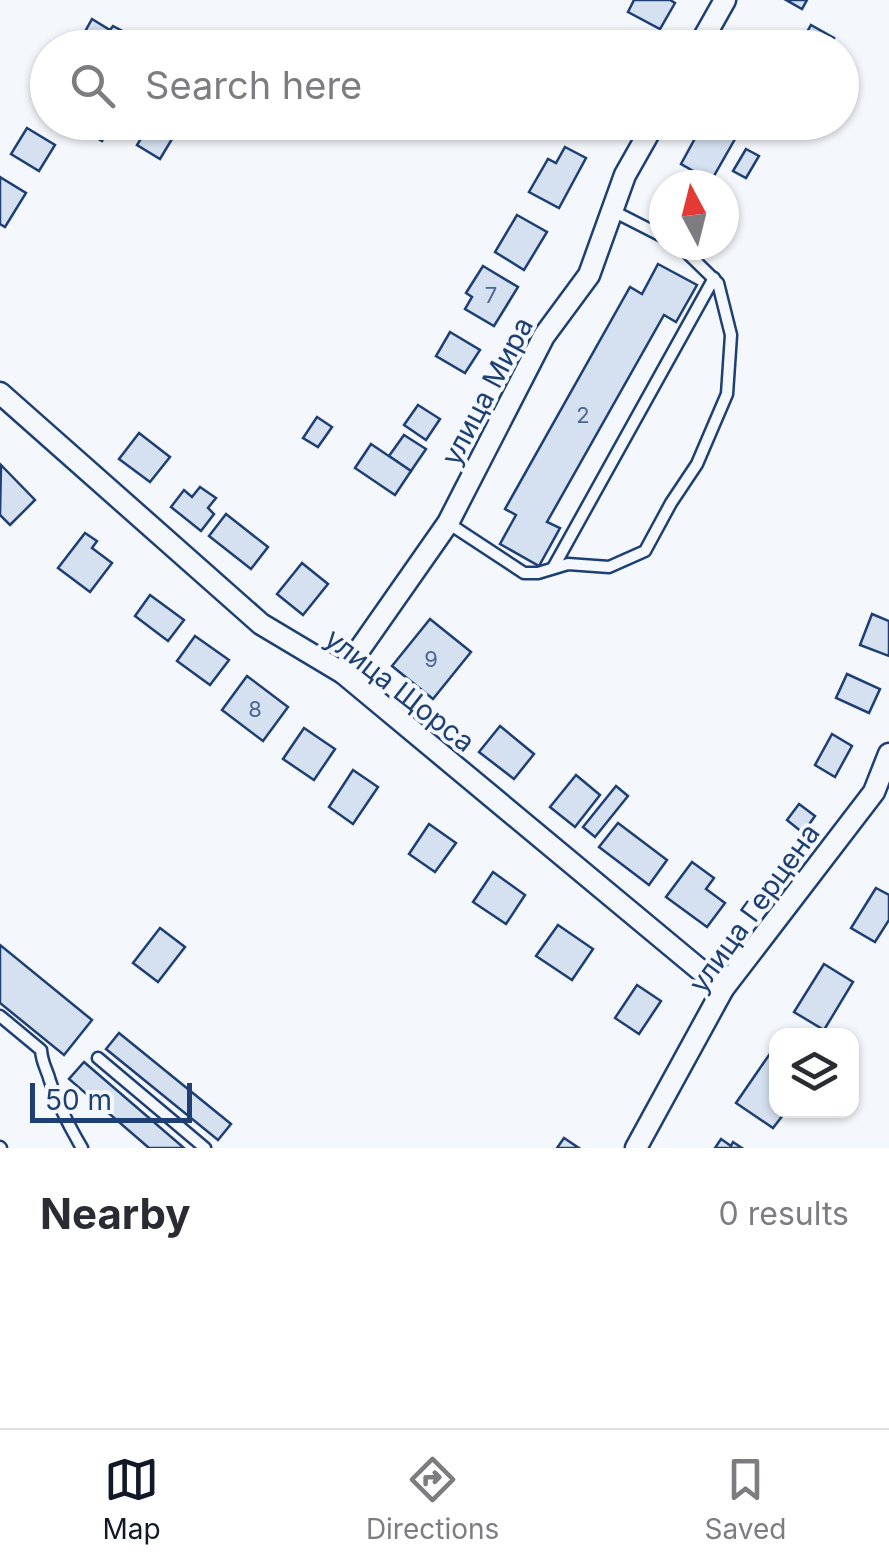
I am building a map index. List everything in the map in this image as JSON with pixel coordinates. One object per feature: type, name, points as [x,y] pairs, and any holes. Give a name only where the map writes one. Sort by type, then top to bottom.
[{"type":"street","points":[[708,30],[725,0]]},
{"type":"street","name":"улица Мира","points":[[343,673],[448,523],[544,336],[589,275],[626,176],[646,140]]},
{"type":"street","name":"улица Щорса","points":[[0,393],[261,624],[343,673],[723,989]]},
{"type":"street","name":"улица Герцена","points":[[636,1148],[723,989],[874,792],[889,754]]},
{"type":"lane","points":[[613,210],[649,230]]},
{"type":"lane","points":[[448,523],[524,573],[538,574],[568,564],[609,567],[645,551],[697,464],[727,394],[731,334],[718,283],[694,260]]},
{"type":"lane","points":[[552,569],[714,278]]},
{"type":"lane","points":[[0,1016],[41,1050],[42,1065],[50,1077],[54,1096],[82,1148]]},
{"type":"lane","points":[[98,1058],[205,1148]]},
{"type":"building","points":[[634,0],[675,3],[660,29],[628,12]]},
{"type":"building","points":[[786,0],[807,0],[802,9]]},
{"type":"building","points":[[92,19],[110,30],[86,30]]},
{"type":"building","points":[[27,128],[30,140],[47,140],[55,145],[39,171],[11,154]]},
{"type":"building","points":[[140,140],[171,140],[160,159],[137,145]]},
{"type":"building","points":[[694,140],[734,140],[717,170],[692,170],[681,164]]},
{"type":"building","points":[[565,147],[586,158],[559,208],[529,192],[548,159],[556,163]]},
{"type":"building","points":[[746,149],[759,156],[746,178],[734,170]]},
{"type":"building","points":[[0,177],[26,193],[5,227],[0,224]]},
{"type":"building","points":[[517,215],[547,232],[524,270],[495,252]]},
{"type":"building","points":[[658,264],[697,285],[676,322],[664,315],[547,522],[560,528],[539,566],[500,544],[516,515],[505,509],[630,287],[642,294]]},
{"type":"building","points":[[483,266],[518,287],[494,326],[465,309],[472,297],[466,293]]},
{"type":"building","points":[[450,332],[480,350],[465,373],[436,356]]},
{"type":"building","points":[[418,405],[440,419],[426,440],[404,425]]},
{"type":"building","points":[[317,417],[332,427],[318,447],[303,438]]},
{"type":"building","points":[[139,433],[170,457],[150,482],[119,459]]},
{"type":"building","points":[[404,435],[426,449],[411,471],[389,456]]},
{"type":"building","points":[[371,444],[411,471],[395,495],[355,468]]},
{"type":"building","points":[[1,465],[35,500],[10,525],[0,515]]},
{"type":"building","points":[[200,487],[216,498],[208,508],[214,514],[201,531],[171,507],[184,490],[192,497]]},
{"type":"building","points":[[226,514],[268,547],[251,569],[209,536]]},
{"type":"building","points":[[85,533],[97,541],[92,548],[112,563],[90,592],[58,568]]},
{"type":"building","points":[[302,563],[328,584],[303,615],[277,594]]},
{"type":"building","points":[[150,595],[184,620],[168,641],[135,616]]},
{"type":"building","points":[[872,614],[889,621],[889,656],[860,645]]},
{"type":"building","points":[[430,619],[471,652],[433,699],[392,666]]},
{"type":"building","points":[[195,636],[229,660],[210,685],[177,661]]},
{"type":"building","points":[[847,674],[880,689],[869,713],[836,698]]},
{"type":"building","points":[[247,676],[288,707],[263,741],[222,710]]},
{"type":"building","points":[[500,726],[534,754],[514,779],[479,752]]},
{"type":"building","points":[[304,728],[335,749],[314,780],[283,759]]},
{"type":"building","points":[[832,734],[852,746],[835,777],[815,765]]},
{"type":"building","points":[[353,770],[378,787],[353,824],[329,807]]},
{"type":"building","points":[[576,775],[600,795],[575,827],[550,807]]},
{"type":"building","points":[[616,786],[628,796],[595,837],[583,827]]},
{"type":"building","points":[[799,804],[815,816],[803,833],[787,820]]},
{"type":"building","points":[[618,823],[667,860],[649,885],[599,847]]},
{"type":"building","points":[[429,824],[456,843],[435,872],[409,854]]},
{"type":"building","points":[[692,862],[714,878],[706,889],[725,903],[707,927],[666,897]]},
{"type":"building","points":[[493,872],[525,895],[506,924],[473,902]]},
{"type":"building","points":[[876,888],[889,895],[889,920],[875,942],[851,928]]},
{"type":"building","points":[[558,925],[593,949],[572,980],[536,956]]},
{"type":"building","points":[[160,928],[185,947],[158,982],[133,963]]},
{"type":"building","points":[[0,945],[92,1020],[64,1055],[0,1003]]},
{"type":"building","points":[[824,964],[853,982],[825,1028],[794,1012]]},
{"type":"building","points":[[637,985],[661,1001],[639,1034],[615,1018]]},
{"type":"building","points":[[119,1033],[231,1124],[218,1140],[106,1049]]},
{"type":"building","points":[[769,1055],[769,1118],[781,1118],[773,1128],[736,1103]]},
{"type":"building","points":[[84,1062],[184,1148],[149,1148],[69,1079]]},
{"type":"building","points":[[564,1138],[579,1148],[557,1148]]},
{"type":"building","points":[[721,1139],[731,1146],[733,1142],[742,1148],[715,1148]]}]
